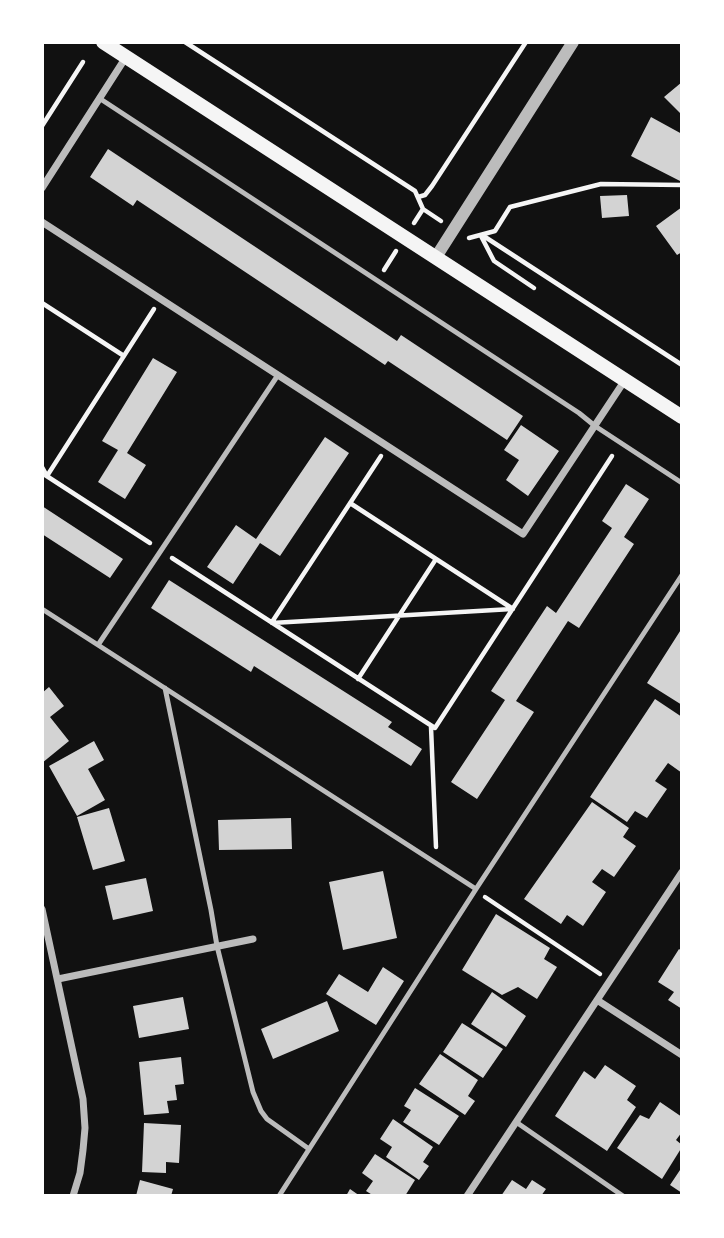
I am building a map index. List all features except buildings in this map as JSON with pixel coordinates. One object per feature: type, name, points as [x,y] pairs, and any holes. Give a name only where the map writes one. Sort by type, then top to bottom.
[{"type":"main road","points":[[103,42],[682,417]]},
{"type":"street","points":[[436,257],[573,42]]},
{"type":"street","points":[[42,188],[126,57]]},
{"type":"street","points":[[42,222],[523,534],[625,380]]},
{"type":"street","points":[[467,1196],[682,872]]},
{"type":"street","points":[[42,909],[83,1099],[85,1128],[80,1174],[73,1196]]},
{"type":"street","points":[[58,979],[253,939]]},
{"type":"street","points":[[597,1000],[682,1055]]},
{"type":"lane","points":[[99,98],[682,483]]},
{"type":"lane","points":[[98,645],[278,375]]},
{"type":"lane","points":[[279,1196],[476,888],[682,575]]},
{"type":"lane","points":[[42,609],[476,888]]},
{"type":"lane","points":[[165,688],[217,946],[257,1102],[261,1111],[277,1128],[309,1149]]},
{"type":"lane","points":[[516,1122],[623,1196]]},
{"type":"path","points":[[185,42],[415,191],[423,209],[453,229]]},
{"type":"path","points":[[418,197],[425,195],[432,187],[526,42]]},
{"type":"path","points":[[42,126],[83,62]]},
{"type":"path","points":[[481,235],[495,231],[510,206],[601,184],[682,185]]},
{"type":"path","points":[[481,235],[494,261],[534,288]]},
{"type":"path","points":[[481,235],[682,365]]},
{"type":"path","points":[[382,273],[391,257]]},
{"type":"path","points":[[44,475],[161,299]]},
{"type":"path","points":[[42,303],[124,356]]},
{"type":"path","points":[[272,623],[387,446]]},
{"type":"path","points":[[42,467],[44,475],[435,728],[612,456]]},
{"type":"path","points":[[350,503],[513,609]]},
{"type":"path","points":[[358,679],[436,559]]},
{"type":"path","points":[[272,623],[513,609]]},
{"type":"path","points":[[431,726],[436,863]]},
{"type":"path","points":[[476,888],[483,896],[610,980]]}]
